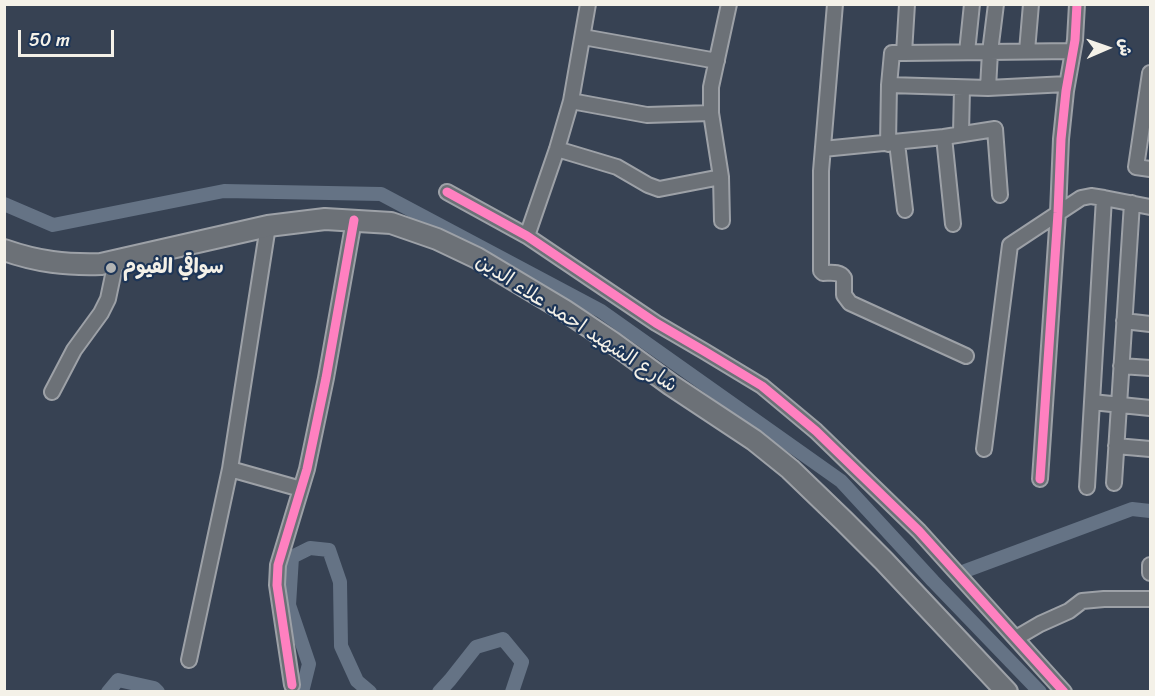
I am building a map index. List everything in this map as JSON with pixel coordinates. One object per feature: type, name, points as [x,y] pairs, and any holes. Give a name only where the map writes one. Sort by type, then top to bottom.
[{"type":"main road","name":"شارع الشهيد احمد علاء الدين","points":[[4,250],[51,263],[101,264],[268,226],[326,219],[391,223],[437,238],[477,258],[564,310],[753,440],[790,469],[884,561],[1007,692]]},
{"type":"street","points":[[527,236],[557,149],[570,101],[588,4]]},
{"type":"street","points":[[722,221],[721,177],[711,112],[711,87],[729,4]]},
{"type":"street","points":[[835,4],[821,171],[821,271],[843,276],[844,295],[850,303],[966,356]]},
{"type":"street","points":[[904,53],[907,4]]},
{"type":"street","points":[[967,52],[972,4]]},
{"type":"street","points":[[988,88],[996,4]]},
{"type":"street","points":[[1027,51],[1031,4]]},
{"type":"street","points":[[1040,479],[1061,139],[1077,4]]},
{"type":"street","points":[[583,37],[717,62]]},
{"type":"street","points":[[905,210],[892,143],[889,85],[892,52],[1073,51]]},
{"type":"street","points":[[1150,73],[1136,167],[1150,169]]},
{"type":"street","points":[[889,85],[988,88],[1067,84]]},
{"type":"street","points":[[961,134],[962,88]]},
{"type":"street","points":[[570,101],[647,115],[711,112]]},
{"type":"street","points":[[823,149],[944,137],[995,129],[1000,195]]},
{"type":"street","points":[[944,137],[953,224]]},
{"type":"street","points":[[557,149],[617,168],[659,189],[721,177]]},
{"type":"street","points":[[447,192],[527,236],[656,323],[762,386],[816,431],[919,531],[1064,692]]},
{"type":"street","points":[[984,449],[1010,245],[1081,198],[1091,196],[1150,207]]},
{"type":"street","points":[[1087,487],[1104,198]]},
{"type":"street","points":[[1114,483],[1132,203]]},
{"type":"street","points":[[292,685],[277,585],[278,566],[307,469],[354,220]]},
{"type":"street","points":[[189,660],[230,469],[268,226]]},
{"type":"street","points":[[52,392],[74,350],[101,313],[108,299],[116,261]]},
{"type":"street","points":[[1124,321],[1150,324]]},
{"type":"street","points":[[1121,366],[1150,368]]},
{"type":"street","points":[[1092,402],[1150,408]]},
{"type":"street","points":[[1116,446],[1150,449]]},
{"type":"street","points":[[230,469],[301,489]]},
{"type":"street","points":[[1150,565],[1150,573]]},
{"type":"street","points":[[1016,638],[1069,611],[1082,601],[1150,599]]},
{"type":"waterway","points":[[4,204],[53,225],[224,191],[381,194],[601,311],[841,481],[1040,692]]},
{"type":"waterway","points":[[965,571],[1132,509],[1150,511]]},
{"type":"waterway","points":[[302,692],[309,664],[289,605],[292,557],[310,548],[329,550],[340,582],[341,646],[357,681],[370,692]]},
{"type":"waterway","points":[[439,692],[476,647],[503,639],[522,662],[512,692]]},
{"type":"waterway","points":[[108,692],[118,680],[154,688],[158,692]]},
{"type":"cycle path","points":[[1040,479],[1061,139],[1075,40],[1077,4]]},
{"type":"cycle path","points":[[447,192],[527,236],[656,323],[762,386],[816,431],[919,531],[1064,692]]},
{"type":"cycle path","points":[[292,685],[277,585],[278,565],[307,469],[354,220]]},
{"type":"place","name":"سواقي الفيوم","points":[[111,268]]}]
